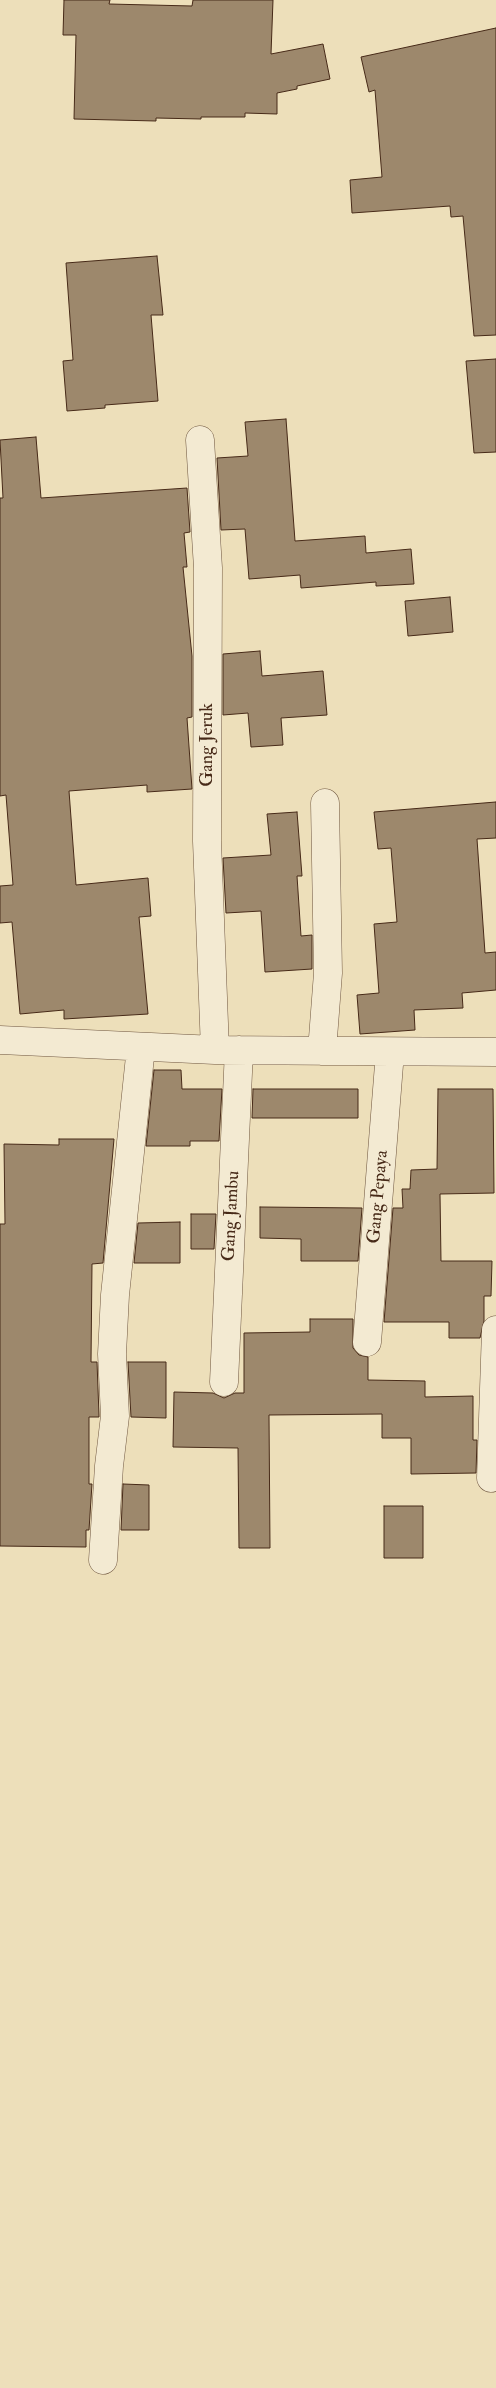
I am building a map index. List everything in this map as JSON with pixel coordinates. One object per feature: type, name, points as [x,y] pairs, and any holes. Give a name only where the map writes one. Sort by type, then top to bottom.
[{"type":"street","name":"Gang Jeruk","points":[[200,440],[208,568],[207,841],[227,1050]]},
{"type":"street","points":[[322,1051],[328,973],[325,803]]},
{"type":"street","points":[[0,1040],[141,1048],[496,1052]]},
{"type":"street","points":[[103,1560],[109,1466],[116,1416],[112,1354],[115,1295],[141,1048]]},
{"type":"street","name":"Gang Jambu","points":[[224,1382],[227,1050]]},
{"type":"street","name":"Gang Pepaya","points":[[367,1342],[390,1052]]},
{"type":"street","points":[[491,1478],[496,1330]]},
{"type":"building","points":[[64,0],[110,0],[109,4],[192,6],[193,0],[273,0],[271,54],[323,44],[330,79],[297,86],[297,89],[277,93],[277,114],[245,113],[245,117],[201,117],[201,119],[156,118],[156,121],[74,119],[76,35],[63,35]]},
{"type":"building","points":[[496,28],[496,335],[474,336],[463,216],[451,217],[450,206],[352,213],[350,180],[382,177],[375,90],[369,92],[361,57]]},
{"type":"building","points":[[157,256],[163,315],[151,315],[158,401],[105,405],[105,408],[67,411],[63,361],[73,360],[66,263]]},
{"type":"building","points":[[496,359],[496,452],[474,453],[466,361]]},
{"type":"building","points":[[286,419],[295,541],[365,536],[366,553],[411,549],[414,584],[376,586],[376,582],[301,588],[300,575],[249,579],[245,529],[221,530],[217,458],[248,456],[245,422]]},
{"type":"building","points":[[36,437],[41,498],[187,488],[190,532],[184,533],[187,567],[183,567],[192,656],[192,717],[187,718],[192,789],[147,792],[147,785],[69,791],[76,885],[148,878],[151,916],[139,917],[148,1014],[64,1019],[64,1010],[20,1014],[12,922],[0,923],[0,886],[13,885],[6,795],[0,796],[0,498],[3,498],[0,440]]},
{"type":"building","points":[[450,597],[453,632],[408,636],[405,601]]},
{"type":"building","points":[[260,651],[262,676],[323,671],[327,715],[281,718],[283,745],[251,747],[248,713],[223,715],[223,654]]},
{"type":"building","points":[[496,802],[496,838],[477,839],[485,953],[496,952],[496,990],[462,993],[463,1008],[414,1010],[415,1030],[360,1034],[357,995],[379,993],[374,924],[397,922],[391,848],[378,849],[374,812]]},
{"type":"building","points":[[297,812],[302,876],[297,876],[301,936],[312,935],[312,969],[265,972],[261,911],[226,913],[223,858],[271,855],[267,814]]},
{"type":"building","points":[[154,1070],[181,1070],[182,1089],[222,1089],[219,1141],[190,1141],[190,1146],[146,1146]]},
{"type":"building","points":[[253,1089],[358,1089],[358,1118],[252,1118]]},
{"type":"building","points":[[438,1089],[493,1089],[494,1193],[440,1194],[441,1261],[492,1261],[491,1296],[484,1296],[484,1321],[480,1338],[449,1338],[449,1322],[384,1322],[393,1208],[403,1208],[402,1189],[410,1189],[411,1170],[437,1169]]},
{"type":"building","points":[[59,1139],[114,1139],[103,1263],[92,1264],[91,1362],[97,1362],[99,1417],[89,1417],[89,1484],[92,1484],[89,1530],[86,1530],[86,1547],[0,1546],[0,1224],[5,1224],[4,1144],[59,1145]]},
{"type":"building","points":[[260,1207],[362,1208],[358,1261],[301,1261],[301,1239],[260,1238]]},
{"type":"building","points":[[191,1214],[216,1214],[214,1249],[191,1249]]},
{"type":"building","points":[[180,1222],[180,1263],[134,1263],[138,1223]]},
{"type":"building","points":[[310,1319],[353,1319],[353,1348],[359,1355],[368,1357],[368,1380],[425,1381],[425,1397],[473,1396],[473,1440],[477,1440],[476,1473],[411,1474],[411,1438],[382,1438],[382,1414],[269,1415],[270,1548],[239,1548],[238,1448],[173,1447],[174,1392],[213,1393],[224,1398],[235,1393],[244,1393],[244,1333],[310,1332]]},
{"type":"building","points":[[128,1362],[166,1362],[166,1418],[131,1417]]},
{"type":"building","points":[[123,1484],[149,1485],[149,1530],[121,1530]]},
{"type":"building","points":[[384,1506],[423,1506],[423,1558],[384,1558]]}]
